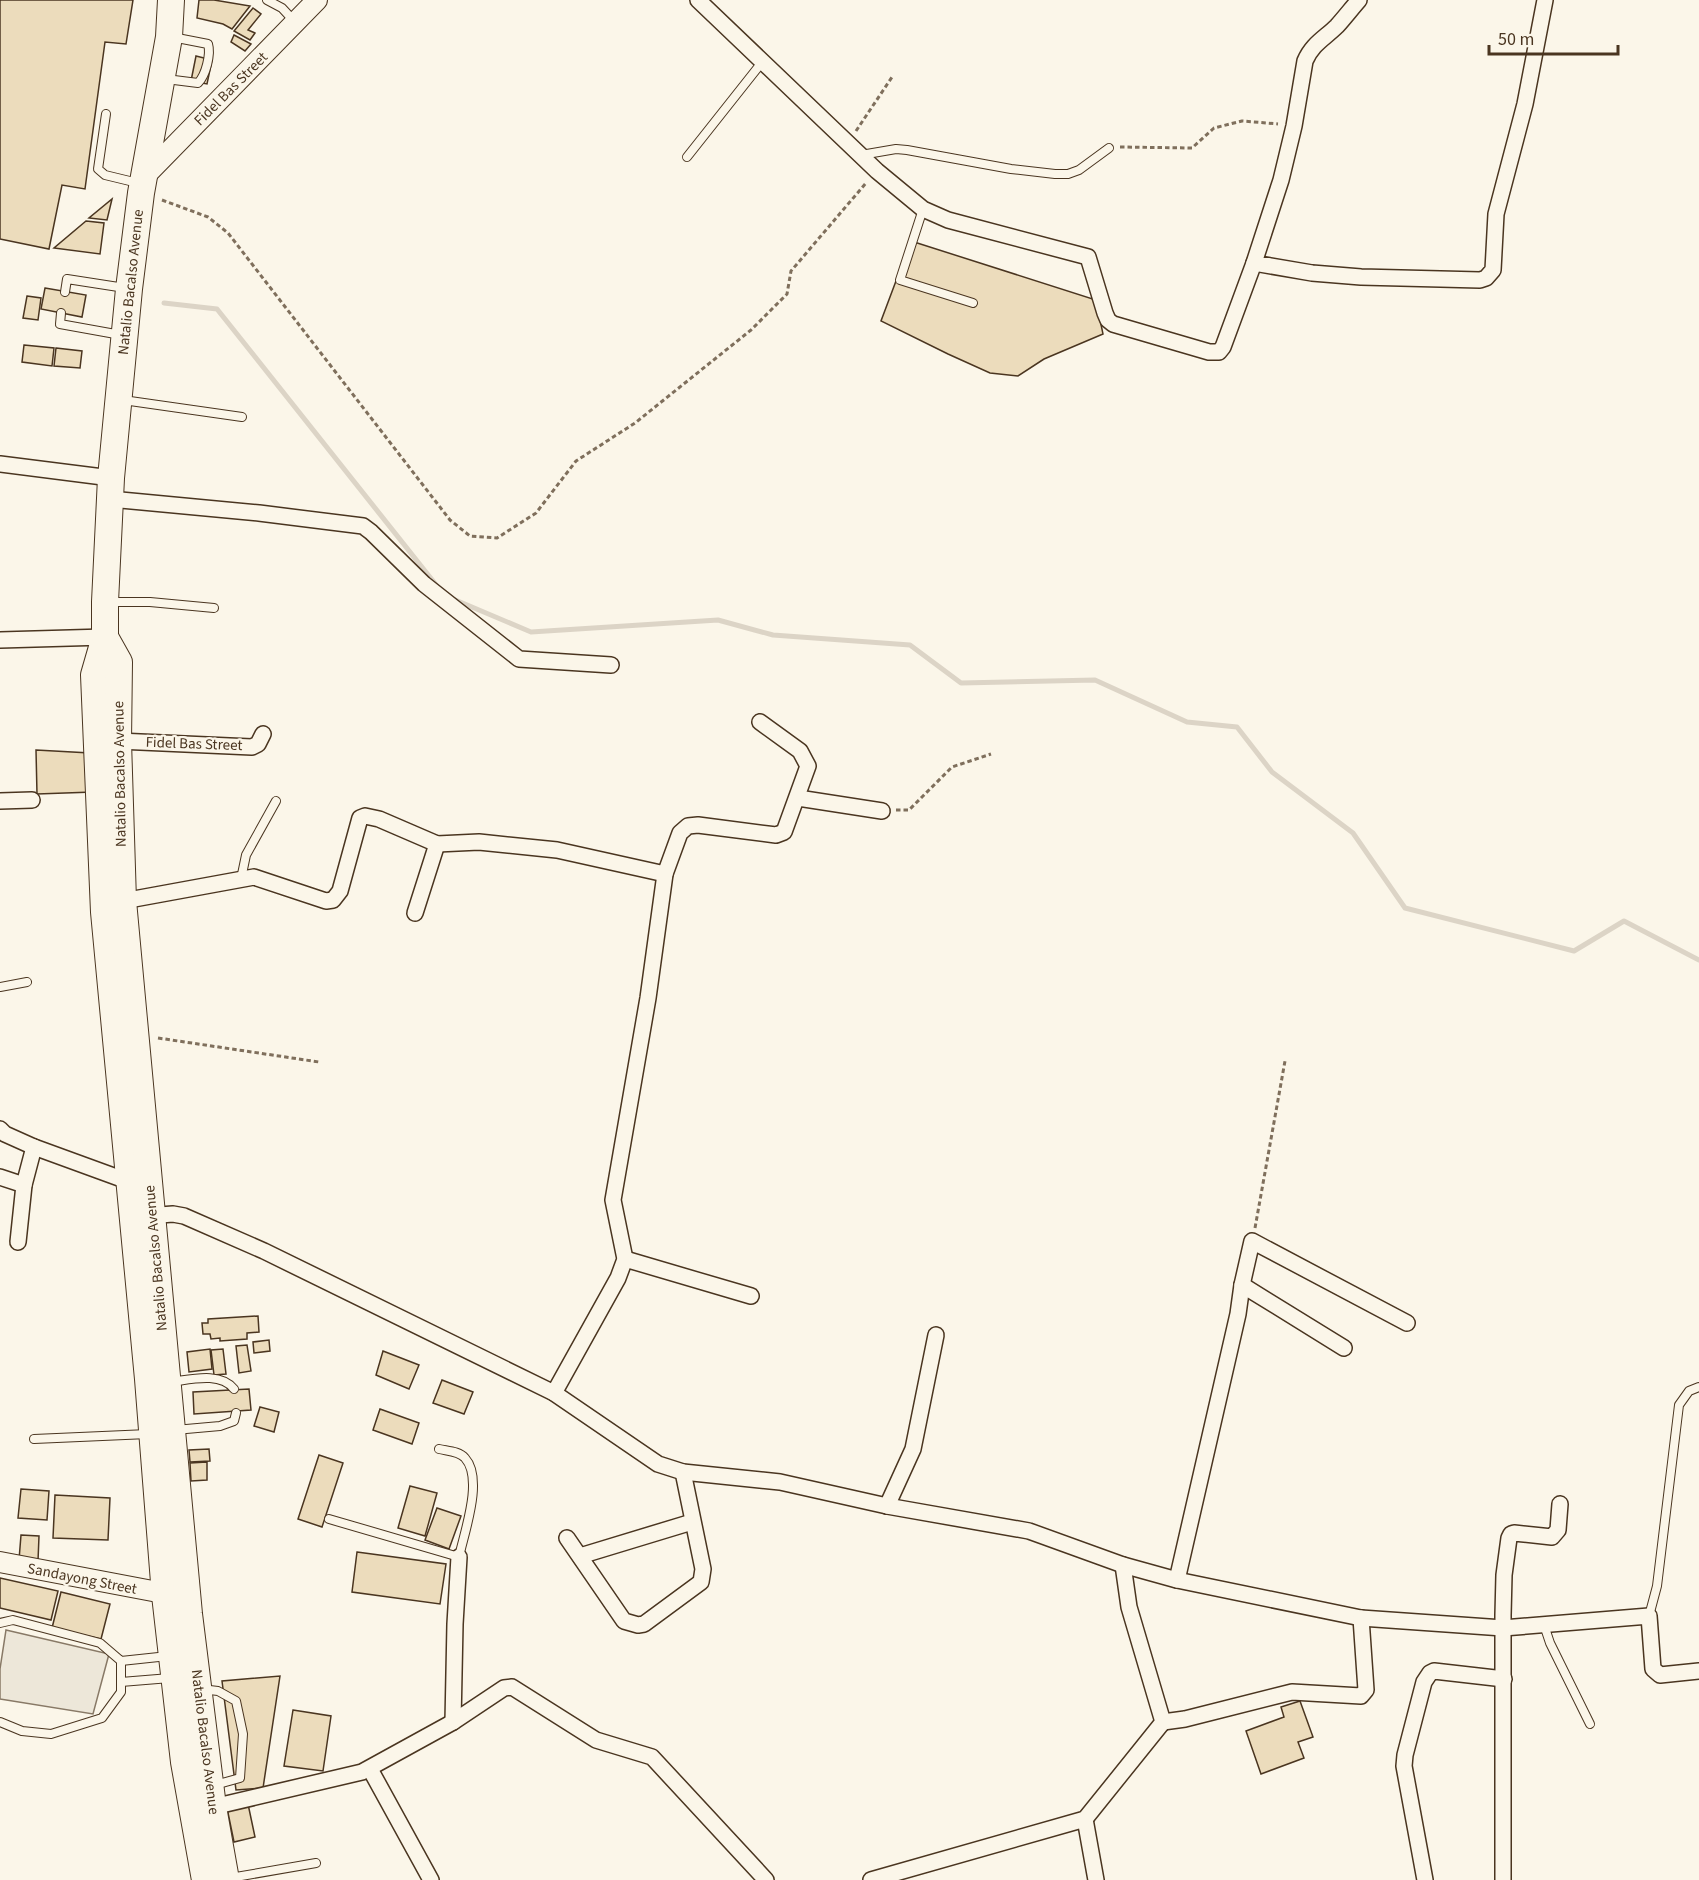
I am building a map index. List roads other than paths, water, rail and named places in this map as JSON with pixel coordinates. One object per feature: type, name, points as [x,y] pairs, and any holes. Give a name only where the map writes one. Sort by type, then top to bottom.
[{"type":"highway","name":"Natalio Bacalso Avenue","points":[[163,1432],[168,1382],[142,1217],[130,1182],[104,912],[94,675],[105,637],[110,488],[129,289],[142,185],[169,36],[171,0]]},
{"type":"highway","name":"Natalio Bacalso Avenue","points":[[105,637],[119,662],[118,741],[123,901],[135,1035],[142,1217],[176,1596],[173,1666],[184,1762],[219,1880]]},
{"type":"highway","name":"Natalio Bacalso Avenue","points":[[176,1596],[198,1688],[212,1797],[219,1880]]},
{"type":"street","name":"Fidel Bas Street","points":[[142,185],[317,0]]},
{"type":"street","points":[[698,0],[877,171],[923,209],[948,220],[1088,257],[1105,314],[1113,324],[1209,352],[1219,352],[1223,347],[1254,263],[1281,180],[1309,51],[1335,28],[1359,0]]},
{"type":"street","points":[[1254,263],[1312,273],[1361,277],[1480,280],[1490,274],[1493,270],[1496,214],[1525,104],[1545,0]]},
{"type":"street","points":[[0,464],[110,488],[259,513],[363,526],[424,584],[519,659],[611,665]]},
{"type":"street","points":[[0,639],[105,637]]},
{"type":"street","points":[[554,1393],[618,1278],[625,1258],[613,1200],[648,998],[665,874],[680,833],[688,826],[698,825],[781,834],[786,829],[808,766],[800,751],[760,722]]},
{"type":"street","name":"Fidel Bas Street","points":[[118,741],[252,747],[258,744],[263,734]]},
{"type":"street","points":[[798,798],[882,811]]},
{"type":"street","points":[[0,801],[32,800]]},
{"type":"street","points":[[123,901],[240,879],[261,879],[326,901],[333,900],[340,891],[360,818],[365,816],[379,819],[437,844],[479,842],[557,850],[665,874]]},
{"type":"street","points":[[415,913],[437,844]]},
{"type":"street","points":[[0,1129],[5,1134],[34,1147],[130,1182]]},
{"type":"street","points":[[18,1242],[24,1185],[34,1147]]},
{"type":"street","points":[[0,1177],[24,1185]]},
{"type":"street","points":[[142,1217],[173,1214],[184,1216],[264,1251],[554,1393],[658,1464],[683,1472],[780,1482],[887,1506],[1029,1531],[1123,1565],[1178,1580],[1361,1618],[1503,1628],[1649,1616],[1655,1672],[1660,1675],[1699,1671]]},
{"type":"street","points":[[1178,1580],[1238,1314],[1252,1241],[1407,1323]]},
{"type":"street","points":[[625,1258],[752,1296]]},
{"type":"street","points":[[1242,1285],[1344,1348]]},
{"type":"street","points":[[887,1506],[913,1449],[936,1335]]},
{"type":"street","points":[[567,1538],[624,1621],[638,1625],[644,1624],[701,1582],[703,1569],[683,1472]]},
{"type":"street","points":[[1503,1880],[1504,1575],[1510,1535],[1514,1533],[1552,1537],[1558,1530],[1560,1504]]},
{"type":"street","points":[[580,1556],[692,1522]]},
{"type":"street","points":[[453,1722],[459,1557]]},
{"type":"street","name":"Sandayong Street","points":[[0,1562],[176,1596]]},
{"type":"street","points":[[1123,1565],[1129,1607],[1163,1722]]},
{"type":"street","points":[[871,1880],[1085,1819],[1163,1722],[1185,1719],[1292,1692],[1361,1696],[1366,1690],[1361,1618]]},
{"type":"street","points":[[1425,1880],[1404,1766],[1424,1682],[1426,1677],[1434,1671],[1504,1680]]},
{"type":"street","points":[[212,1797],[363,1772],[453,1722],[504,1688],[512,1687],[596,1740],[652,1756],[766,1880]]},
{"type":"street","points":[[370,1769],[431,1880]]},
{"type":"street","points":[[1085,1819],[1096,1880]]},
{"type":"lane","points":[[267,0],[282,8]]},
{"type":"lane","points":[[277,0],[296,23]]},
{"type":"lane","points":[[162,79],[198,83],[203,78],[209,51],[208,44],[169,36]]},
{"type":"lane","points":[[687,157],[763,61]]},
{"type":"lane","points":[[106,114],[98,169],[105,175],[142,185]]},
{"type":"lane","points":[[861,155],[896,149],[907,150],[1011,168],[1068,174],[1079,170],[1108,148]]},
{"type":"lane","points":[[923,209],[900,280],[973,303]]},
{"type":"lane","points":[[65,292],[67,279],[129,289]]},
{"type":"lane","points":[[62,313],[60,324],[124,336]]},
{"type":"lane","points":[[118,400],[242,417]]},
{"type":"lane","points":[[105,602],[150,602],[214,608]]},
{"type":"lane","points":[[240,879],[246,855],[276,801]]},
{"type":"lane","points":[[0,987],[27,982]]},
{"type":"lane","points":[[168,1382],[205,1378],[224,1381],[234,1389]]},
{"type":"lane","points":[[1649,1616],[1658,1586],[1679,1405],[1689,1391],[1699,1387]]},
{"type":"lane","points":[[34,1439],[163,1432],[220,1426],[234,1421],[236,1413]]},
{"type":"lane","points":[[329,1519],[459,1557],[472,1499],[473,1479],[465,1458],[439,1449]]},
{"type":"lane","points":[[0,1623],[13,1620],[100,1643],[121,1661],[173,1666]]},
{"type":"lane","points":[[1544,1625],[1550,1643],[1590,1724]]},
{"type":"lane","points":[[0,1722],[21,1731],[51,1734],[102,1718],[121,1692],[121,1661]]},
{"type":"lane","points":[[121,1682],[173,1666]]},
{"type":"lane","points":[[198,1688],[218,1691],[236,1701],[243,1734],[240,1778],[212,1797]]},
{"type":"lane","points":[[219,1880],[316,1863]]},
{"type":"waterway","points":[[164,303],[217,309],[437,586]]},
{"type":"waterway","points":[[453,599],[531,632],[718,620],[773,635],[910,645],[961,683],[1095,680],[1187,722],[1237,727],[1272,772],[1353,833],[1405,908],[1574,951],[1624,921],[1699,960]]}]
